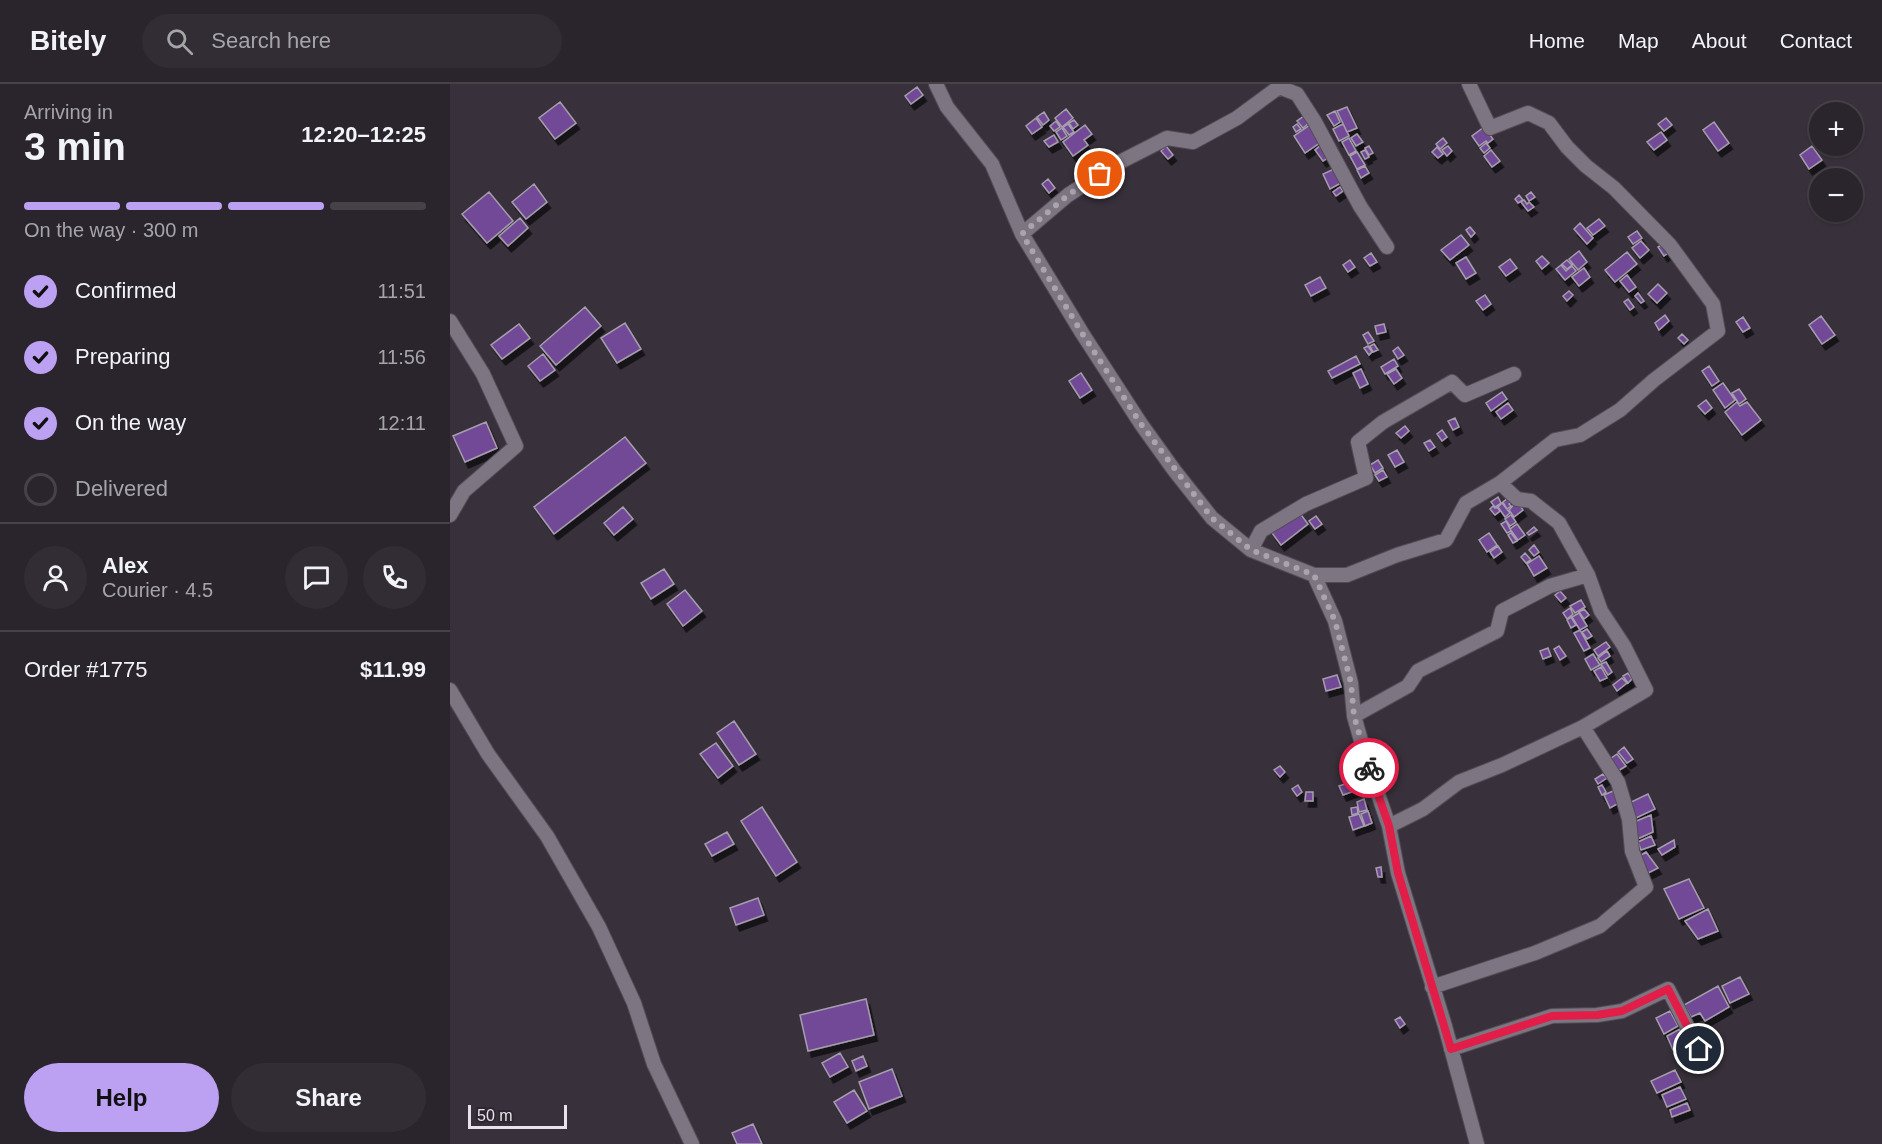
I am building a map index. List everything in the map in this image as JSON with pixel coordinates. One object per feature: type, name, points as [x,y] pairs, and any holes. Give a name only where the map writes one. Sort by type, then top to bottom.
[{"type":"street","points":[[936,84],[947,107],[992,164],[1022,234],[1082,333],[1154,443],[1212,518],[1251,550],[1314,575],[1347,575],[1397,555],[1446,540],[1466,504],[1500,483],[1555,440],[1580,435],[1620,410],[1653,380],[1718,331],[1713,304],[1670,245],[1614,188],[1586,166],[1567,147],[1549,123],[1528,113],[1490,128],[1469,84]]},
{"type":"street","points":[[1022,234],[1068,195],[1116,164],[1167,138],[1193,142],[1237,118],[1279,87],[1297,94],[1315,122],[1360,206],[1387,247]]},
{"type":"street","points":[[450,321],[483,374],[516,446],[464,491],[450,515]]},
{"type":"street","points":[[1251,550],[1262,531],[1306,504],[1366,478],[1358,442],[1383,422],[1452,382],[1465,395],[1514,374]]},
{"type":"street","points":[[1389,826],[1423,809],[1459,782],[1502,765],[1583,727],[1647,690],[1624,646],[1601,611],[1588,574],[1559,523],[1531,501],[1516,499],[1500,483]]},
{"type":"street","points":[[1354,716],[1408,686],[1418,670],[1497,631],[1502,610],[1550,586],[1588,574]]},
{"type":"street","points":[[1314,575],[1335,621],[1351,683],[1354,716],[1389,826],[1398,873],[1477,1144]]},
{"type":"street","points":[[450,690],[488,754],[547,836],[599,927],[634,1003],[654,1064],[692,1144]]},
{"type":"street","points":[[1432,987],[1526,957],[1600,926],[1646,887],[1632,851],[1629,819],[1618,782],[1583,727]]},
{"type":"street","points":[[1451,1049],[1552,1016],[1597,1015],[1622,1011],[1668,989],[1699,1049]]},
{"type":"building","points":[[917,87],[923,95],[911,104],[905,96]]},
{"type":"building","points":[[560,102],[576,123],[555,139],[539,118]]},
{"type":"building","points":[[1347,107],[1357,128],[1347,132],[1337,111]]},
{"type":"building","points":[[1066,109],[1073,118],[1062,127],[1055,118]]},
{"type":"building","points":[[1335,111],[1340,122],[1334,126],[1327,115]]},
{"type":"building","points":[[1044,112],[1049,120],[1043,125],[1037,117]]},
{"type":"building","points":[[1304,116],[1309,123],[1303,128],[1297,121]]},
{"type":"building","points":[[1036,118],[1042,127],[1032,134],[1026,126]]},
{"type":"building","points":[[1666,118],[1672,125],[1664,131],[1658,124]]},
{"type":"building","points":[[1074,120],[1078,125],[1073,129],[1069,123]]},
{"type":"building","points":[[1056,121],[1060,127],[1054,131],[1050,126]]},
{"type":"building","points":[[1714,122],[1729,143],[1718,151],[1703,130]]},
{"type":"building","points":[[1068,124],[1074,132],[1069,135],[1063,127]]},
{"type":"building","points":[[1297,124],[1301,129],[1296,132],[1293,127]]},
{"type":"building","points":[[1343,124],[1349,136],[1339,141],[1333,129]]},
{"type":"building","points":[[1085,125],[1092,134],[1084,140],[1088,145],[1073,156],[1063,142]]},
{"type":"building","points":[[1310,125],[1321,142],[1305,153],[1294,136]]},
{"type":"building","points":[[1484,127],[1493,139],[1479,146],[1472,136]]},
{"type":"building","points":[[1062,128],[1067,136],[1061,140],[1056,132]]},
{"type":"building","points":[[1661,132],[1667,140],[1654,150],[1647,142]]},
{"type":"building","points":[[1357,134],[1363,142],[1356,146],[1351,138]]},
{"type":"building","points":[[1054,135],[1058,142],[1049,147],[1044,141]]},
{"type":"building","points":[[1349,138],[1356,151],[1349,155],[1342,142]]},
{"type":"building","points":[[1443,138],[1447,143],[1440,149],[1436,144]]},
{"type":"building","points":[[1486,143],[1490,148],[1484,153],[1480,148]]},
{"type":"building","points":[[1321,145],[1329,157],[1323,161],[1315,150]]},
{"type":"building","points":[[1166,146],[1173,155],[1168,159],[1161,151]]},
{"type":"building","points":[[1369,146],[1373,153],[1369,155],[1365,148]]},
{"type":"building","points":[[1448,146],[1452,151],[1447,156],[1442,150]]},
{"type":"building","points":[[1437,147],[1443,154],[1438,158],[1432,152]]},
{"type":"building","points":[[1809,148],[1809,156],[1819,156],[1822,160],[1809,169],[1800,155]]},
{"type":"building","points":[[1365,150],[1369,157],[1365,159],[1361,152]]},
{"type":"building","points":[[1491,150],[1500,161],[1492,167],[1484,156]]},
{"type":"building","points":[[1357,152],[1365,165],[1357,169],[1350,156]]},
{"type":"building","points":[[1365,166],[1369,173],[1361,178],[1357,170]]},
{"type":"building","points":[[1334,169],[1341,183],[1330,189],[1323,174]]},
{"type":"building","points":[[1048,179],[1055,188],[1049,193],[1042,184]]},
{"type":"building","points":[[534,184],[547,202],[526,219],[512,202]]},
{"type":"building","points":[[1340,187],[1343,191],[1336,196],[1333,192]]},
{"type":"building","points":[[489,192],[513,221],[487,243],[462,214]]},
{"type":"building","points":[[1531,192],[1535,197],[1529,201],[1526,196]]},
{"type":"building","points":[[1519,195],[1523,200],[1518,203],[1515,199]]},
{"type":"building","points":[[1524,200],[1534,207],[1528,211],[1521,202]]},
{"type":"building","points":[[520,218],[528,228],[508,246],[499,236]]},
{"type":"building","points":[[1599,219],[1605,226],[1593,235],[1587,228]]},
{"type":"building","points":[[1580,223],[1593,238],[1587,244],[1574,229]]},
{"type":"building","points":[[1470,227],[1475,233],[1471,237],[1466,230]]},
{"type":"building","points":[[1637,231],[1642,238],[1633,244],[1628,237]]},
{"type":"building","points":[[1461,235],[1469,245],[1450,260],[1441,250]]},
{"type":"building","points":[[1641,241],[1649,250],[1640,258],[1632,248]]},
{"type":"building","points":[[1663,244],[1669,252],[1664,256],[1658,247]]},
{"type":"building","points":[[1579,251],[1587,262],[1578,270],[1569,259]]},
{"type":"building","points":[[1627,252],[1637,264],[1615,282],[1605,270]]},
{"type":"building","points":[[1371,253],[1377,262],[1370,266],[1364,258]]},
{"type":"building","points":[[1542,256],[1549,263],[1542,269],[1536,261]]},
{"type":"building","points":[[1466,257],[1476,273],[1466,279],[1456,263]]},
{"type":"building","points":[[1510,259],[1517,268],[1506,276],[1499,267]]},
{"type":"building","points":[[1350,260],[1355,267],[1348,272],[1343,265]]},
{"type":"building","points":[[1567,260],[1572,265],[1567,269],[1562,264]]},
{"type":"building","points":[[1561,265],[1566,271],[1572,266],[1576,271],[1565,280],[1556,269]]},
{"type":"building","points":[[1584,268],[1590,277],[1579,286],[1572,277]]},
{"type":"building","points":[[1627,275],[1636,287],[1629,292],[1620,281]]},
{"type":"building","points":[[1320,277],[1326,288],[1311,296],[1305,285]]},
{"type":"building","points":[[1658,284],[1667,293],[1657,303],[1648,294]]},
{"type":"building","points":[[1569,291],[1573,295],[1567,301],[1563,296]]},
{"type":"building","points":[[1638,293],[1644,301],[1641,303],[1635,296]]},
{"type":"building","points":[[1485,295],[1491,304],[1483,310],[1476,301]]},
{"type":"building","points":[[1628,299],[1634,307],[1630,310],[1624,302]]},
{"type":"building","points":[[585,307],[601,326],[556,365],[540,346]]},
{"type":"building","points":[[1665,315],[1669,321],[1659,330],[1655,323]]},
{"type":"building","points":[[1821,316],[1835,335],[1822,344],[1809,325]]},
{"type":"building","points":[[1743,317],[1750,328],[1743,332],[1736,322]]},
{"type":"building","points":[[625,323],[641,349],[617,363],[601,338]]},
{"type":"building","points":[[519,324],[530,338],[502,359],[491,345]]},
{"type":"building","points":[[1384,324],[1386,332],[1377,334],[1375,326]]},
{"type":"building","points":[[1368,332],[1374,341],[1368,344],[1363,335]]},
{"type":"building","points":[[1682,334],[1688,340],[1684,344],[1678,338]]},
{"type":"building","points":[[1374,344],[1378,350],[1373,352],[1370,346]]},
{"type":"building","points":[[1368,346],[1372,352],[1369,355],[1364,348]]},
{"type":"building","points":[[1398,347],[1404,355],[1398,359],[1393,351]]},
{"type":"building","points":[[543,354],[555,370],[540,381],[528,366]]},
{"type":"building","points":[[1356,356],[1360,364],[1332,378],[1328,371]]},
{"type":"building","points":[[1394,359],[1398,366],[1385,374],[1381,367]]},
{"type":"building","points":[[1709,366],[1719,381],[1712,386],[1702,371]]},
{"type":"building","points":[[1361,369],[1368,384],[1360,388],[1353,373]]},
{"type":"building","points":[[1396,369],[1402,378],[1394,384],[1387,374]]},
{"type":"building","points":[[1081,373],[1092,390],[1080,398],[1069,381]]},
{"type":"building","points":[[1723,383],[1735,400],[1725,408],[1713,390]]},
{"type":"building","points":[[1739,389],[1746,399],[1739,404],[1732,393]]},
{"type":"building","points":[[1502,392],[1507,399],[1491,411],[1486,403]]},
{"type":"building","points":[[1706,400],[1712,408],[1705,414],[1698,406]]},
{"type":"building","points":[[1737,402],[1740,406],[1747,402],[1761,420],[1742,435],[1725,412]]},
{"type":"building","points":[[1508,403],[1513,410],[1501,419],[1496,412]]},
{"type":"building","points":[[1455,418],[1459,427],[1453,430],[1448,421]]},
{"type":"building","points":[[486,422],[497,448],[465,462],[453,436]]},
{"type":"building","points":[[1405,426],[1409,431],[1401,438],[1396,433]]},
{"type":"building","points":[[1442,430],[1447,437],[1442,441],[1437,434]]},
{"type":"building","points":[[625,437],[646,463],[554,534],[534,507]]},
{"type":"building","points":[[1430,440],[1435,447],[1429,451],[1424,443]]},
{"type":"building","points":[[1397,450],[1404,462],[1395,467],[1388,455]]},
{"type":"building","points":[[1378,460],[1383,468],[1375,473],[1370,465]]},
{"type":"building","points":[[1383,470],[1387,477],[1379,481],[1375,475]]},
{"type":"building","points":[[1498,497],[1501,503],[1495,507],[1491,502]]},
{"type":"building","points":[[1508,498],[1511,506],[1507,509],[1503,502]]},
{"type":"building","points":[[1517,501],[1523,510],[1514,517],[1509,510]]},
{"type":"building","points":[[1502,503],[1510,513],[1505,517],[1498,507]]},
{"type":"building","points":[[1493,506],[1500,511],[1495,515],[1490,509]]},
{"type":"building","points":[[623,507],[633,519],[614,535],[604,523]]},
{"type":"building","points":[[1299,512],[1308,524],[1281,545],[1272,533]]},
{"type":"building","points":[[1511,515],[1516,522],[1510,526],[1505,519]]},
{"type":"building","points":[[1316,516],[1322,524],[1315,529],[1309,521]]},
{"type":"building","points":[[1506,521],[1511,531],[1507,533],[1501,524]]},
{"type":"building","points":[[1517,524],[1525,535],[1518,540],[1510,529]]},
{"type":"building","points":[[1534,527],[1537,530],[1529,535],[1527,533]]},
{"type":"building","points":[[1489,533],[1497,545],[1487,552],[1479,540]]},
{"type":"building","points":[[1511,533],[1517,541],[1513,543],[1508,535]]},
{"type":"building","points":[[1534,545],[1539,552],[1534,556],[1529,550]]},
{"type":"building","points":[[1498,546],[1502,552],[1494,558],[1490,552]]},
{"type":"building","points":[[1525,553],[1531,560],[1526,563],[1521,557]]},
{"type":"building","points":[[1539,556],[1547,568],[1534,576],[1527,564]]},
{"type":"building","points":[[664,569],[674,584],[651,599],[641,583]]},
{"type":"building","points":[[685,590],[702,611],[683,626],[667,604]]},
{"type":"building","points":[[1560,591],[1566,598],[1561,602],[1555,595]]},
{"type":"building","points":[[1581,600],[1585,607],[1575,613],[1570,606]]},
{"type":"building","points":[[1570,608],[1573,614],[1567,619],[1563,613]]},
{"type":"building","points":[[1584,609],[1589,615],[1584,619],[1579,612]]},
{"type":"building","points":[[1579,613],[1587,626],[1580,630],[1572,617]]},
{"type":"building","points":[[1571,617],[1576,625],[1571,628],[1567,620]]},
{"type":"building","points":[[1587,629],[1592,636],[1587,639],[1582,632]]},
{"type":"building","points":[[1580,630],[1590,648],[1584,651],[1574,633]]},
{"type":"building","points":[[1606,642],[1610,647],[1598,656],[1594,650]]},
{"type":"building","points":[[1559,646],[1566,656],[1560,660],[1554,649]]},
{"type":"building","points":[[1548,648],[1551,656],[1543,659],[1540,651]]},
{"type":"building","points":[[1607,651],[1610,656],[1601,662],[1598,658]]},
{"type":"building","points":[[1593,654],[1600,665],[1591,670],[1585,659]]},
{"type":"building","points":[[1606,662],[1612,672],[1608,675],[1601,664]]},
{"type":"building","points":[[1601,667],[1607,678],[1600,681],[1594,671]]},
{"type":"building","points":[[1628,673],[1632,679],[1628,683],[1623,676]]},
{"type":"building","points":[[1337,675],[1341,687],[1326,691],[1323,679]]},
{"type":"building","points":[[1622,678],[1627,683],[1617,691],[1613,685]]},
{"type":"building","points":[[734,721],[756,754],[739,765],[717,733]]},
{"type":"building","points":[[716,743],[733,766],[718,778],[700,754]]},
{"type":"building","points":[[1624,747],[1633,759],[1627,763],[1618,752]]},
{"type":"building","points":[[1617,754],[1626,766],[1618,771],[1610,759]]},
{"type":"building","points":[[1280,766],[1285,772],[1280,777],[1274,770]]},
{"type":"building","points":[[1603,774],[1607,778],[1598,784],[1595,779]]},
{"type":"building","points":[[1354,781],[1357,790],[1343,795],[1339,786]]},
{"type":"building","points":[[1298,785],[1302,792],[1297,796],[1292,789]]},
{"type":"building","points":[[1602,785],[1606,792],[1602,795],[1598,787]]},
{"type":"building","points":[[1613,791],[1619,803],[1610,808],[1604,795]]},
{"type":"building","points":[[1306,792],[1313,792],[1313,801],[1305,801]]},
{"type":"building","points":[[1648,794],[1655,809],[1636,818],[1629,803]]},
{"type":"building","points":[[1364,799],[1367,810],[1359,812],[1357,802]]},
{"type":"building","points":[[762,807],[797,862],[776,876],[741,821]]},
{"type":"building","points":[[1357,807],[1358,813],[1352,815],[1351,808]]},
{"type":"building","points":[[1368,811],[1372,823],[1365,826],[1361,814]]},
{"type":"building","points":[[1359,814],[1364,826],[1353,830],[1349,817]]},
{"type":"building","points":[[1651,815],[1653,832],[1635,840],[1634,822]]},
{"type":"building","points":[[727,832],[734,844],[712,856],[705,844]]},
{"type":"building","points":[[1651,836],[1655,845],[1641,850],[1638,842]]},
{"type":"building","points":[[1674,840],[1675,847],[1662,855],[1658,849]]},
{"type":"building","points":[[1646,852],[1658,868],[1648,873],[1638,857]]},
{"type":"building","points":[[1381,867],[1382,877],[1378,877],[1376,868]]},
{"type":"building","points":[[1689,879],[1704,908],[1679,919],[1664,889]]},
{"type":"building","points":[[758,898],[764,915],[736,925],[730,908]]},
{"type":"building","points":[[1708,909],[1718,931],[1698,939],[1685,921]]},
{"type":"building","points":[[1740,977],[1749,994],[1730,1003],[1722,986]]},
{"type":"building","points":[[1718,986],[1729,1007],[1705,1021],[1700,1013],[1691,1017],[1684,1005]]},
{"type":"building","points":[[866,999],[874,1035],[808,1051],[800,1015]]},
{"type":"building","points":[[1670,1011],[1678,1026],[1664,1034],[1656,1018]]},
{"type":"building","points":[[1400,1017],[1405,1024],[1400,1028],[1395,1020]]},
{"type":"building","points":[[1680,1029],[1687,1044],[1673,1050],[1667,1036]]},
{"type":"building","points":[[840,1053],[848,1067],[830,1077],[822,1063]]},
{"type":"building","points":[[863,1056],[867,1066],[856,1071],[852,1061]]},
{"type":"building","points":[[892,1069],[902,1096],[869,1109],[859,1082]]},
{"type":"building","points":[[1675,1070],[1681,1082],[1657,1093],[1651,1081]]},
{"type":"building","points":[[1680,1087],[1686,1099],[1667,1107],[1662,1095]]},
{"type":"building","points":[[854,1090],[867,1111],[847,1123],[834,1102]]},
{"type":"building","points":[[1687,1103],[1690,1110],[1672,1117],[1670,1110]]},
{"type":"building","points":[[753,1124],[762,1144],[737,1144],[732,1133]]},
{"type":"way so far","points":[[1100,174],[1068,195],[1022,234],[1141,424],[1212,518],[1251,550],[1314,575],[1335,621],[1351,683],[1354,716],[1369,768]]},
{"type":"route","points":[[1369,768],[1389,826],[1398,873],[1451,1049],[1552,1016],[1597,1015],[1622,1011],[1668,989],[1699,1049]]}]
